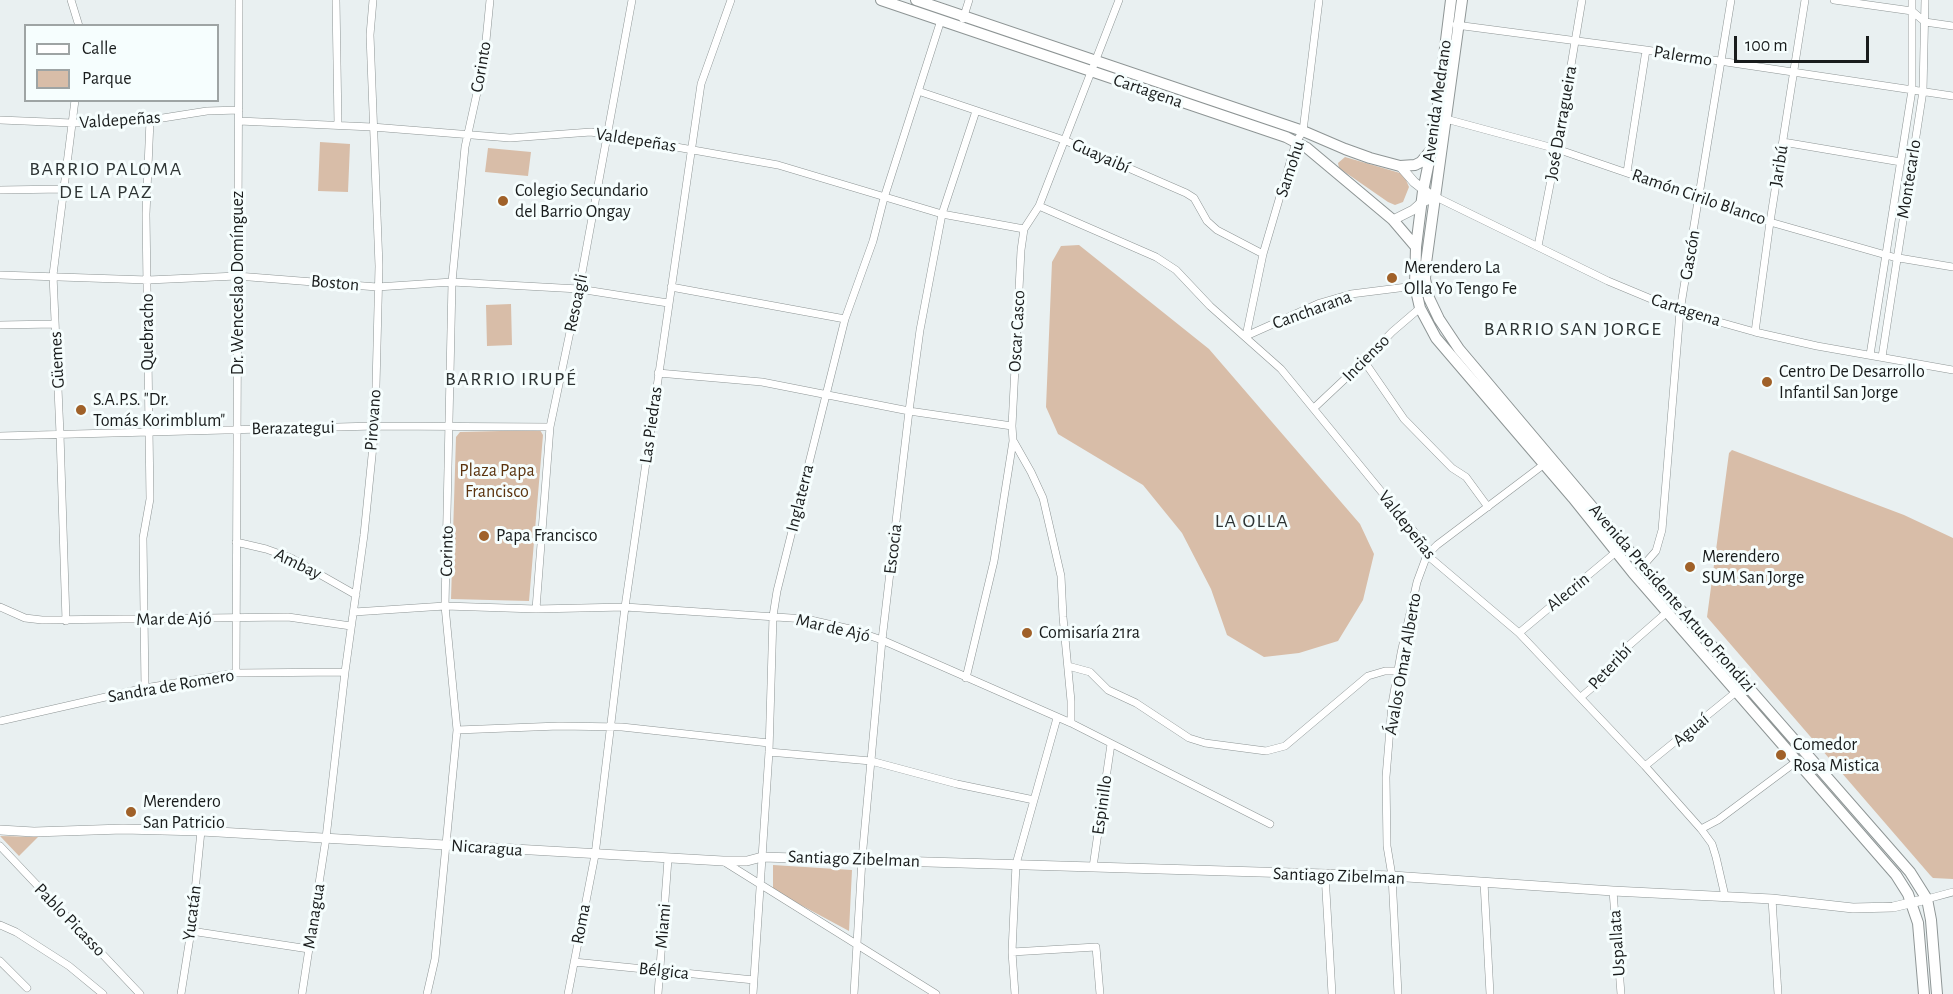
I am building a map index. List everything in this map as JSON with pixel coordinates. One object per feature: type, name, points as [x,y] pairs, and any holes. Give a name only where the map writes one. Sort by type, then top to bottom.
[{"type":"main road","name":"Cartagena","points":[[881,0],[941,20],[962,21],[1096,60],[1303,131],[1345,149],[1400,166]]},
{"type":"main road","name":"Cartagena","points":[[916,0],[962,21],[1091,71],[1296,142],[1307,148],[1393,220],[1416,247]]},
{"type":"main road","name":"Avenida Medrano","points":[[1436,197],[1446,119],[1453,24],[1451,0]]},
{"type":"main road","name":"Avenida Medrano","points":[[1422,196],[1453,24],[1462,0]]},
{"type":"main road","points":[[1400,166],[1415,165],[1421,162],[1432,147]]},
{"type":"main road","points":[[1334,171],[1332,161],[1334,156],[1345,149]]},
{"type":"main road","name":"Avenida Presidente Arturo Frondizi","points":[[1422,196],[1416,247],[1415,286],[1420,308],[1436,338],[1666,613],[1896,875],[1913,904],[1918,924],[1924,994]]},
{"type":"main road","name":"Avenida Presidente Arturo Frondizi","points":[[1436,197],[1425,279],[1429,298],[1439,319],[1459,349],[1643,567],[1910,872],[1927,899],[1937,994]]},
{"type":"main road","points":[[1745,703],[1756,694]]},
{"type":"street","points":[[72,0],[78,24]]},
{"type":"street","name":"Dr. Wenceslao Domínguez","points":[[236,673],[239,0]]},
{"type":"street","points":[[336,0],[338,125]]},
{"type":"street","name":"Pirovano","points":[[326,838],[375,426],[379,266],[372,127],[370,35],[373,0]]},
{"type":"street","name":"Corinto","points":[[427,994],[435,959],[457,730],[445,606],[452,282],[468,136],[484,62],[490,0]]},
{"type":"street","name":"Resoagli","points":[[536,609],[550,427],[579,289],[632,0]]},
{"type":"street","name":"Las Piedras","points":[[595,855],[625,607],[701,84],[731,0]]},
{"type":"street","points":[[962,21],[969,0]]},
{"type":"street","name":"Oscar Casco","points":[[966,678],[994,561],[1013,441],[1021,250],[1024,229],[1039,206],[1119,0]]},
{"type":"street","name":"Samohu","points":[[1246,336],[1263,254],[1296,142],[1303,131],[1319,0]]},
{"type":"street","name":"José Darragueira","points":[[1538,246],[1582,0]]},
{"type":"street","name":"Gascón","points":[[1633,573],[1643,567],[1656,551],[1662,531],[1680,311],[1731,0]]},
{"type":"street","name":"Jaribú","points":[[1755,332],[1805,0]]},
{"type":"street","points":[[1834,0],[1912,11],[1925,22],[1953,27]]},
{"type":"street","name":"Montecarlo","points":[[1870,355],[1912,90],[1912,0]]},
{"type":"street","name":"Montecarlo","points":[[1882,357],[1923,91],[1925,0]]},
{"type":"street","name":"Inglaterra","points":[[753,994],[769,752],[773,616],[777,591],[845,318],[873,241],[884,198],[941,20]]},
{"type":"street","name":"Palermo","points":[[1453,24],[1953,96]]},
{"type":"street","points":[[1627,172],[1646,50]]},
{"type":"street","name":"Guayaibí","points":[[918,91],[1064,140],[1194,198],[1207,221],[1217,230],[1263,254]]},
{"type":"street","name":"Güemes","points":[[66,621],[53,275],[75,102]]},
{"type":"street","name":"Valdepeñas","points":[[0,120],[72,123],[150,120],[181,114],[239,110]]},
{"type":"street","name":"Escocia","points":[[854,994],[862,859],[882,640],[920,330],[942,214],[976,111]]},
{"type":"street","name":"Ramón Cirilo Blanco","points":[[1446,119],[1557,148],[1770,222],[1897,258],[1953,267]]},
{"type":"street","name":"Quebracho","points":[[144,688],[143,538],[150,499],[146,214],[150,120]]},
{"type":"street","name":"Valdepeñas","points":[[239,121],[372,127],[510,138],[591,132],[778,165],[942,214],[1024,229]]},
{"type":"street","points":[[1783,142],[1901,162]]},
{"type":"street","name":"Cartagena","points":[[1400,166],[1422,196]]},
{"type":"street","points":[[0,190],[64,189]]},
{"type":"street","points":[[1393,220],[1413,210],[1422,196],[1436,197]]},
{"type":"street","name":"Cartagena","points":[[1436,197],[1608,281],[1680,311],[1817,346],[1953,370]]},
{"type":"street","name":"Valdepeñas","points":[[1039,206],[1156,257],[1176,270],[1210,306],[1281,369],[1421,540],[1427,555],[1519,633],[1581,697],[1701,829],[1712,844],[1725,896]]},
{"type":"street","name":"Boston","points":[[0,274],[148,280],[237,276],[377,287],[452,282],[579,289],[668,303]]},
{"type":"street","name":"Cancharana","points":[[1246,336],[1320,303],[1351,294],[1415,286]]},
{"type":"street","points":[[671,287],[845,318]]},
{"type":"street","name":"Incienso","points":[[1314,408],[1420,308]]},
{"type":"street","points":[[0,325],[55,324]]},
{"type":"street","points":[[1364,361],[1404,419],[1452,468],[1466,477],[1488,507]]},
{"type":"street","points":[[658,373],[762,382],[909,411],[1012,426]]},
{"type":"street","name":"Berazategui","points":[[0,436],[375,426],[550,427]]},
{"type":"street","points":[[1013,441],[1031,472],[1042,498],[1061,576],[1071,723]]},
{"type":"street","points":[[1427,555],[1544,465]]},
{"type":"street","name":"Ambay","points":[[236,542],[291,558],[356,595]]},
{"type":"street","name":"Alecrin","points":[[1519,633],[1616,552]]},
{"type":"street","name":"Ávalos Omar Alberto","points":[[1398,994],[1392,876],[1387,846],[1386,777],[1389,730],[1398,671],[1417,582],[1427,555]]},
{"type":"street","name":"Mar de Ajó","points":[[354,612],[445,606],[536,609],[625,607],[773,616],[849,629],[882,640],[1071,723],[1270,825]]},
{"type":"street","name":"Mar de Ajó","points":[[0,607],[25,618],[66,621],[288,617],[351,626]]},
{"type":"street","name":"Peteribí","points":[[1581,697],[1601,680],[1618,655],[1666,613]]},
{"type":"street","points":[[1068,666],[1090,672],[1108,690],[1136,703],[1189,738],[1205,743],[1266,751],[1285,746],[1368,676],[1385,671],[1398,671]]},
{"type":"street","name":"Sandra de Romero","points":[[0,721],[144,688],[236,673],[345,672]]},
{"type":"street","name":"Aguaí","points":[[1645,766],[1736,693]]},
{"type":"street","points":[[1015,994],[1012,952],[1016,864],[1057,718]]},
{"type":"street","points":[[457,730],[559,726],[622,727],[769,743]]},
{"type":"street","name":"Espinillo","points":[[1093,867],[1112,744]]},
{"type":"street","points":[[769,752],[871,761],[957,784],[1034,800]]},
{"type":"street","points":[[1701,829],[1719,820],[1797,761]]},
{"type":"street","name":"Nicaragua","points":[[0,830],[34,832],[123,829],[201,831],[723,861]]},
{"type":"street","name":"Yucatán","points":[[181,994],[191,931],[201,831]]},
{"type":"street","name":"Managua","points":[[302,994],[326,838]]},
{"type":"street","name":"Pablo Picasso","points":[[0,846],[140,994]]},
{"type":"street","name":"Roma","points":[[568,994],[595,855]]},
{"type":"street","name":"Santiago Zibelman","points":[[723,861],[747,861],[762,857],[862,859],[1392,876],[1772,899],[1853,908],[1893,908],[1953,892]]},
{"type":"street","name":"Miami","points":[[658,994],[669,859]]},
{"type":"street","points":[[723,861],[936,994]]},
{"type":"street","points":[[1325,874],[1332,994]]},
{"type":"street","points":[[1484,882],[1490,994]]},
{"type":"street","name":"Uspallata","points":[[1613,891],[1621,994]]},
{"type":"street","points":[[1772,899],[1778,994]]},
{"type":"street","points":[[0,925],[16,932],[69,966],[103,994]]},
{"type":"street","points":[[191,931],[309,950]]},
{"type":"street","points":[[1012,952],[1096,947],[1100,994]]},
{"type":"street","points":[[0,961],[27,988]]},
{"type":"street","name":"Bélgica","points":[[574,962],[754,980]]},
{"type":"green space","points":[[320,142],[350,144],[348,192],[318,191]]},
{"type":"green space","points":[[488,148],[531,152],[528,176],[485,172]]},
{"type":"green space","points":[[1345,157],[1400,173],[1409,187],[1403,202],[1395,205],[1388,202],[1339,168],[1338,163]]},
{"type":"green space","name":"LA OLLA","points":[[1079,245],[1209,349],[1360,524],[1374,554],[1363,600],[1338,641],[1299,653],[1264,657],[1227,635],[1211,589],[1182,533],[1143,485],[1058,434],[1046,407],[1052,262],[1061,246]]},
{"type":"green space","points":[[511,304],[512,345],[487,346],[486,305]]},
{"type":"green space","name":"Plaza Papa Francisco","points":[[540,430],[543,435],[529,601],[451,599],[456,437],[460,432]]},
{"type":"green space","points":[[1732,450],[1904,515],[1953,538],[1953,879],[1933,878],[1930,875],[1707,617],[1729,453]]},
{"type":"green space","points":[[0,836],[38,837],[19,856]]},
{"type":"green space","points":[[773,865],[852,870],[849,931],[773,890]]},
{"type":"place","name":"Colegio Secundario del Barrio Ongay","points":[[503,201]]},
{"type":"place","name":"Merendero La Olla Yo Tengo Fe","points":[[1392,278]]},
{"type":"place","name":"Centro De Desarrollo Infantil San Jorge","points":[[1767,382]]},
{"type":"place","name":"S.A.P.S. \"Dr. Tomás Korimblum\"","points":[[81,410]]},
{"type":"place","name":"Papa Francisco","points":[[484,536]]},
{"type":"place","name":"Merendero SUM San Jorge","points":[[1690,567]]},
{"type":"place","name":"Comisaría 21ra","points":[[1027,633]]},
{"type":"place","name":"Comedor Rosa Mistica","points":[[1781,755]]},
{"type":"place","name":"Merendero San Patricio","points":[[131,812]]},
{"type":"district","name":"BARRIO PALOMA DE LA PAZ","points":[[106,180]]},
{"type":"district","name":"BARRIO SAN JORGE","points":[[1573,329]]},
{"type":"district","name":"BARRIO IRUPÉ","points":[[511,379]]},
{"type":"district","name":"LA OLLA","points":[[1252,521]]}]
